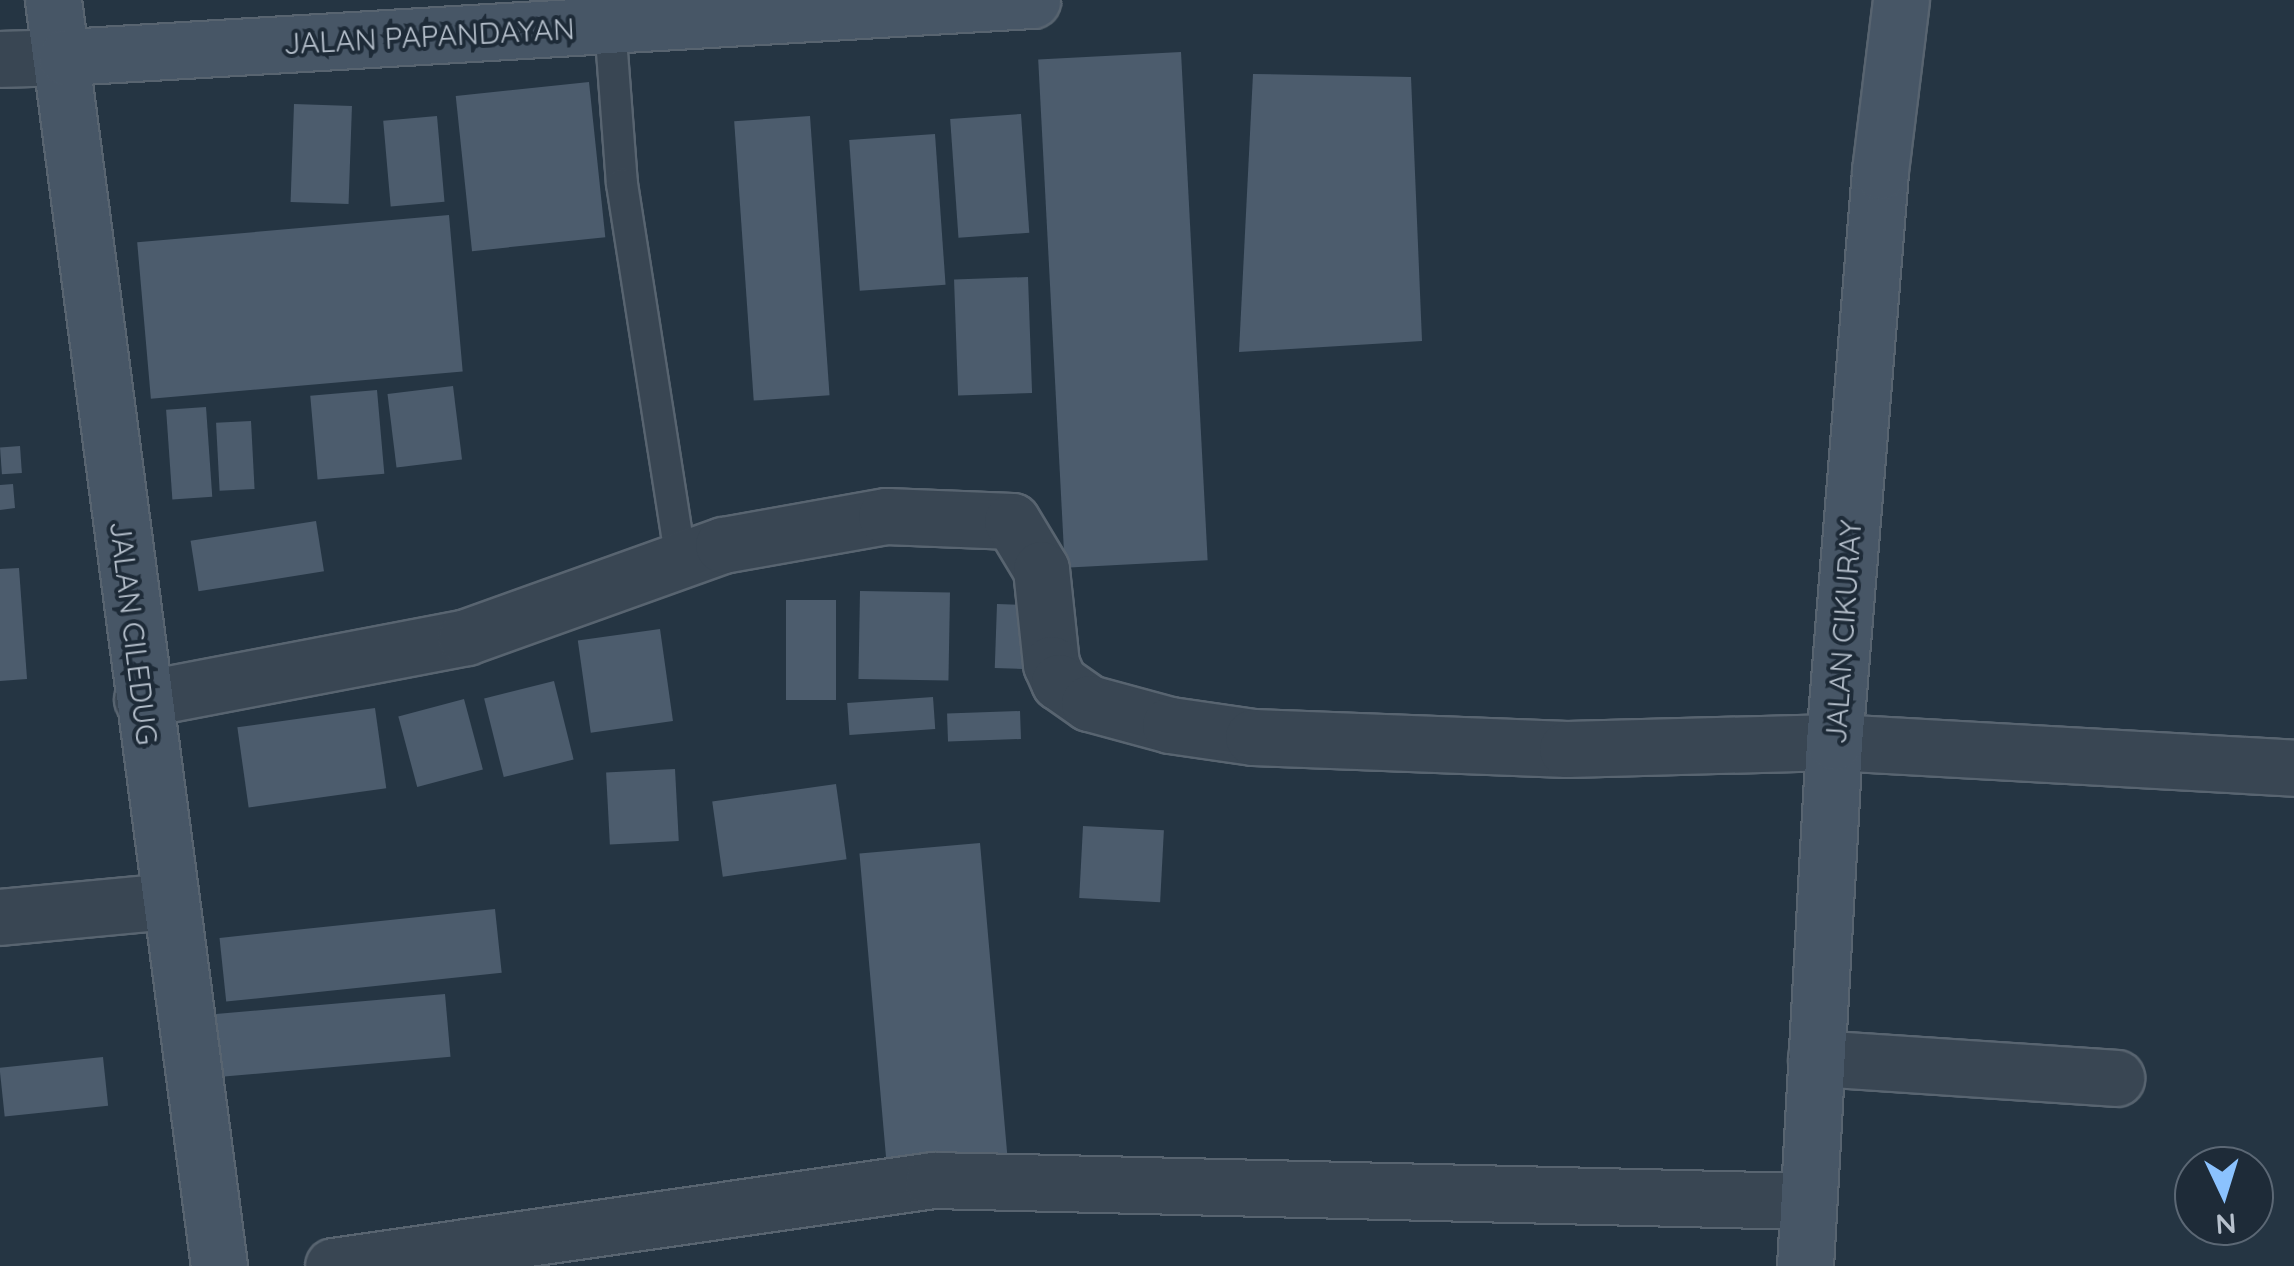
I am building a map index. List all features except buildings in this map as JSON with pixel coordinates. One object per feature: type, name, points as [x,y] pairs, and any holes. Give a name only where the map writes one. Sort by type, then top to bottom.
[{"type":"street","name":"JALAN CILEDUG","points":[[53,0],[66,57],[142,699],[219,1266]]},
{"type":"street","name":"JALAN PAPANDAYAN","points":[[66,57],[1032,0]]},
{"type":"street","name":"JALAN CIKURAY","points":[[1805,1266],[1805,1201],[1834,742],[1880,170],[1900,0]]},
{"type":"street","points":[[0,60],[66,57]]},
{"type":"street","points":[[142,699],[466,637],[682,559],[886,516],[1012,521],[1040,569],[1051,664],[1059,682],[1089,704],[1253,737],[1567,749],[1834,742],[2294,768]]},
{"type":"street","points":[[0,917],[169,901]]},
{"type":"street","points":[[1816,1058],[2116,1078]]},
{"type":"street","points":[[333,1266],[933,1180],[1805,1201]]},
{"type":"lane","points":[[610,25],[622,184],[682,559]]}]
